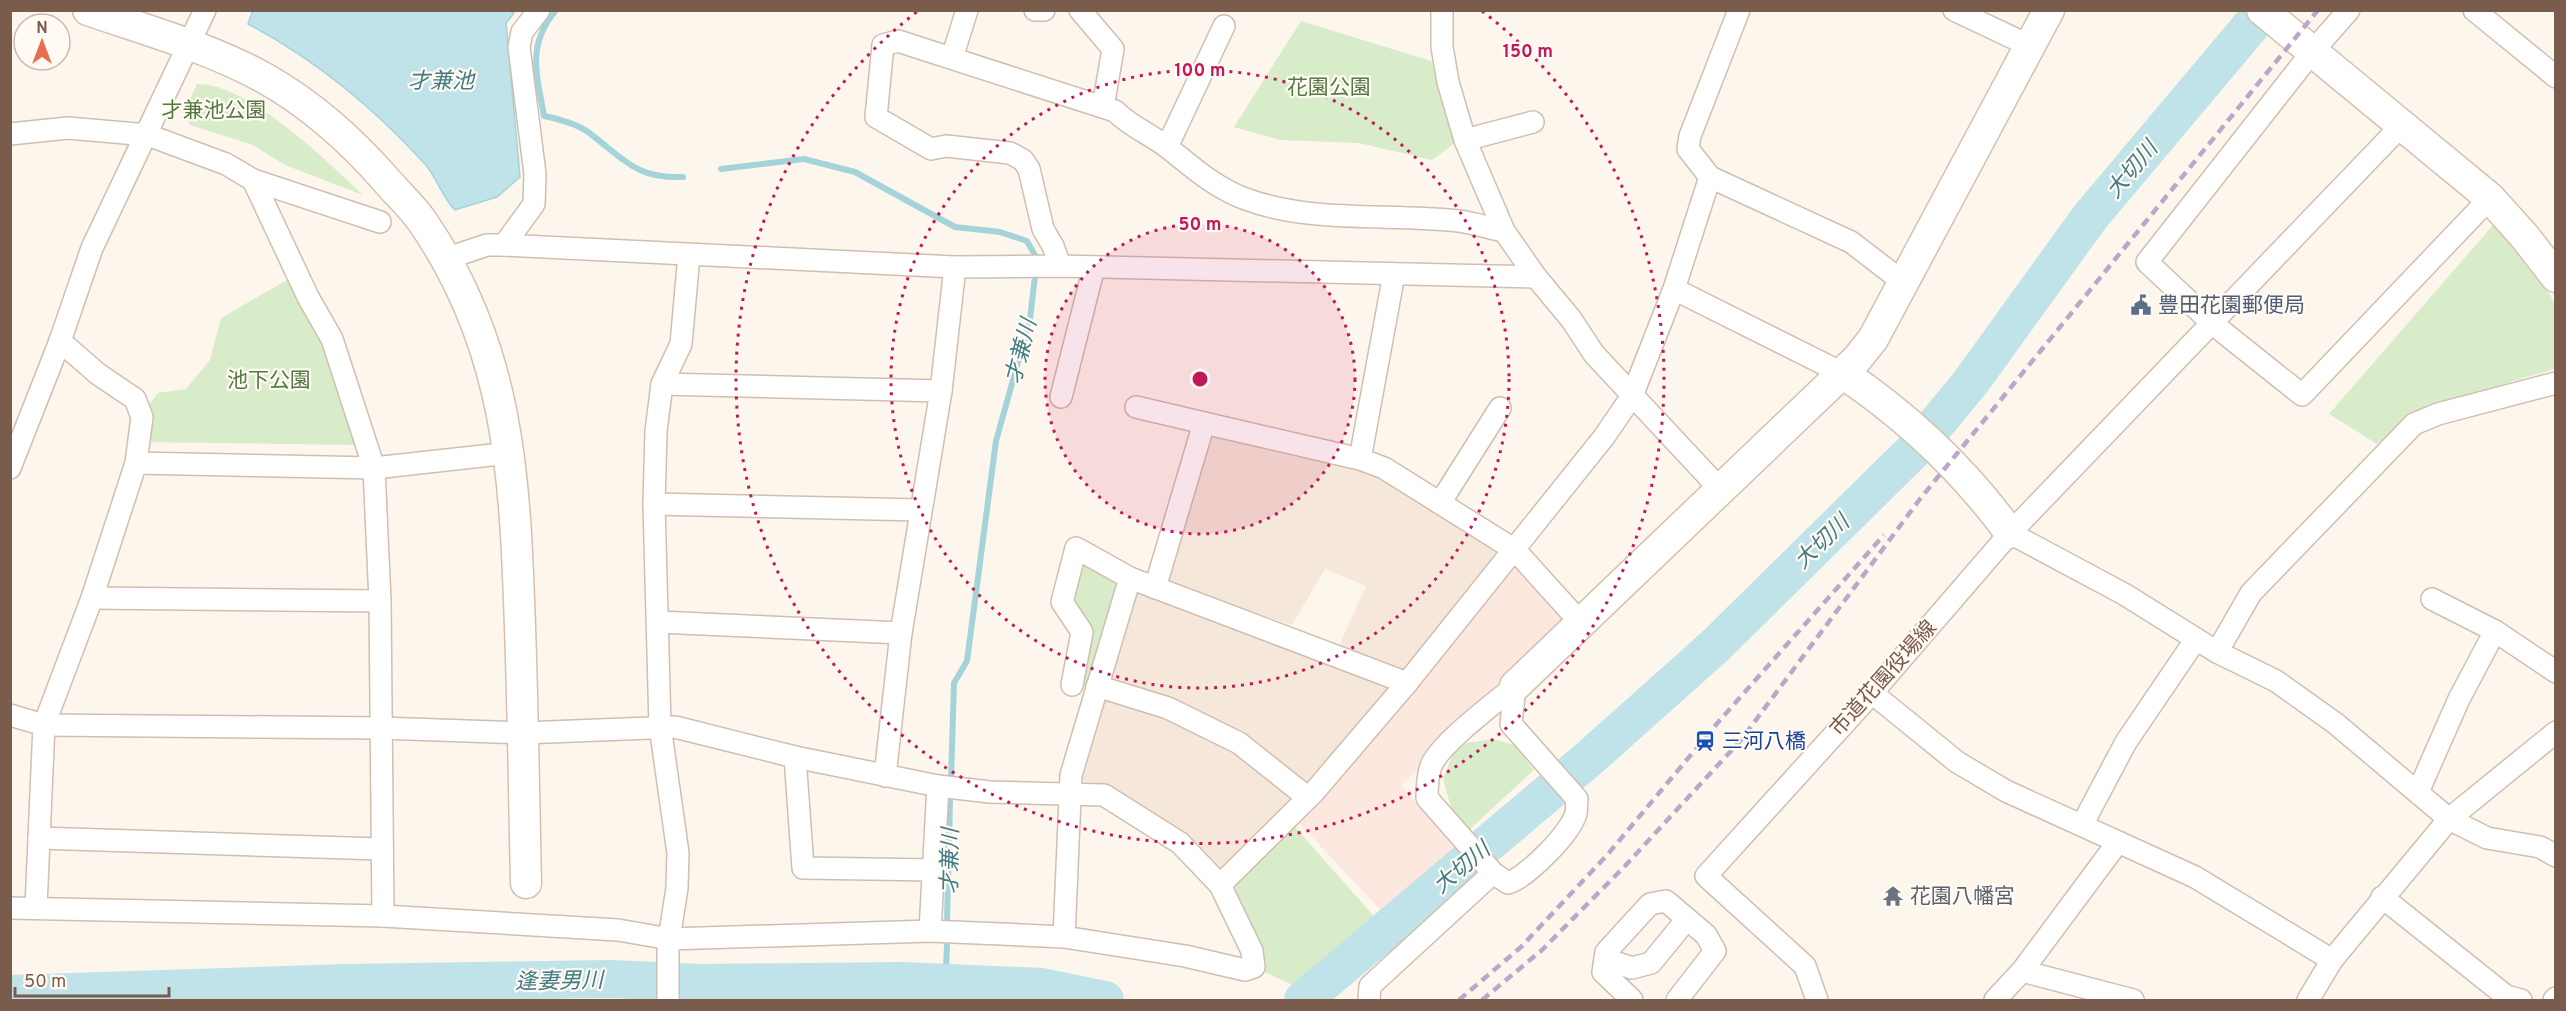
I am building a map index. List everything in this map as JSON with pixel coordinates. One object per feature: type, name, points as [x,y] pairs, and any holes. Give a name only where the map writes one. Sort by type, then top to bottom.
[{"type":"street","points":[[88,10],[189,45],[266,79],[319,114],[370,162],[421,220],[445,259],[483,341],[505,417],[510,453],[516,512],[526,882]]},
{"type":"street","points":[[10,468],[60,341],[92,248],[148,135],[205,10]]},
{"type":"street","points":[[504,245],[534,204],[535,174],[519,47],[522,32],[539,10]]},
{"type":"street","points":[[952,58],[967,10]]},
{"type":"street","points":[[1035,10],[1044,10]]},
{"type":"street","points":[[1080,10],[1113,49],[1103,107]]},
{"type":"street","points":[[1442,10],[1444,59],[1465,140],[1504,231],[1536,277],[1571,319],[1594,354],[1720,489]]},
{"type":"street","points":[[1739,10],[1690,135],[1688,148],[1710,177],[1851,242],[1904,282]]},
{"type":"street","points":[[1954,10],[2030,46]]},
{"type":"street","points":[[1515,686],[1511,724],[1576,799],[1576,815],[1564,834],[1519,880],[1508,883],[1493,873],[1427,798],[1431,765],[1446,747],[1515,686],[1720,489],[1844,374],[1873,339],[2049,10]]},
{"type":"street","points":[[2349,10],[2312,52],[2146,262],[2213,324],[2302,395],[2490,198]]},
{"type":"street","points":[[2474,10],[2499,18],[2556,77]]},
{"type":"street","points":[[2267,16],[2490,198],[2555,274]]},
{"type":"street","points":[[1167,147],[1224,26]]},
{"type":"street","points":[[1043,266],[1053,246],[1043,229],[1029,169],[1023,160],[1010,153],[946,146],[931,149],[876,117],[883,45],[898,41],[1115,111],[1126,123],[1167,147],[1184,162],[1218,185],[1243,198],[1280,208],[1356,218],[1460,221],[1504,231]]},
{"type":"street","points":[[1465,140],[1533,122]]},
{"type":"street","name":"市道花園役場線","points":[[1817,1000],[1805,966],[1706,876],[1872,693],[2010,533],[2402,125]]},
{"type":"street","points":[[10,134],[68,128],[148,135],[226,164],[253,180],[380,222]]},
{"type":"street","points":[[1220,885],[1308,797],[1407,683],[1604,437],[1632,396],[1674,289],[1710,177]]},
{"type":"street","points":[[253,180],[308,297],[332,339],[374,468],[380,601],[383,916]]},
{"type":"street","points":[[445,259],[487,245],[504,245],[955,267],[1043,266],[1536,277]]},
{"type":"street","points":[[668,1000],[669,942],[678,853],[660,726],[654,504],[656,431],[662,384],[681,344],[689,255]]},
{"type":"street","points":[[885,777],[901,633],[941,391],[955,267]]},
{"type":"street","points":[[1061,397],[1094,267]]},
{"type":"street","points":[[1360,459],[1394,274]]},
{"type":"street","points":[[1674,289],[1844,374],[1881,399],[1944,453],[1983,495],[2010,533],[2124,594],[2217,652],[2276,681],[2335,723],[2449,819],[2487,838],[2540,847],[2556,856]]},
{"type":"street","points":[[36,907],[44,725],[92,598],[136,463],[141,417],[135,399],[98,374],[60,341]]},
{"type":"street","points":[[2217,652],[2251,593],[2414,424],[2438,414],[2556,383]]},
{"type":"street","points":[[662,384],[941,391]]},
{"type":"street","points":[[1136,407],[1360,459],[1384,468],[1515,550],[1580,622]]},
{"type":"street","points":[[1440,503],[1500,408]]},
{"type":"street","points":[[1155,588],[1204,423]]},
{"type":"street","points":[[136,463],[374,468],[510,453]]},
{"type":"street","points":[[654,504],[920,510]]},
{"type":"street","points":[[1072,685],[1082,632],[1062,602],[1076,548],[1130,578],[1407,683]]},
{"type":"street","points":[[1064,938],[1068,794],[1071,775],[1130,578]]},
{"type":"street","points":[[92,598],[380,601]]},
{"type":"street","points":[[2432,599],[2495,631],[2556,672]]},
{"type":"street","points":[[658,622],[901,633]]},
{"type":"street","points":[[2418,792],[2459,699],[2495,631]]},
{"type":"street","points":[[2082,825],[2126,742],[2196,639]]},
{"type":"street","points":[[1097,686],[1168,708],[1230,739],[1266,763],[1308,797]]},
{"type":"street","points":[[1872,693],[1957,762],[2007,790],[2195,877],[2332,960]]},
{"type":"street","points":[[10,715],[44,725],[380,728],[523,733],[675,727],[795,757],[938,786],[990,792],[1104,795],[1180,843],[1220,885],[1252,951],[1254,967],[1245,970],[1185,956],[1064,938],[930,931],[669,942],[618,930],[383,916],[10,908]]},
{"type":"street","points":[[1472,724],[1511,724]]},
{"type":"street","points":[[2308,1000],[2332,960],[2449,819],[2556,732]]},
{"type":"street","points":[[795,757],[803,868],[935,870]]},
{"type":"street","points":[[930,931],[938,786]]},
{"type":"street","points":[[39,838],[381,849]]},
{"type":"street","points":[[1995,1000],[2022,971],[2118,842]]},
{"type":"street","points":[[1369,1000],[1370,986],[1493,873]]},
{"type":"street","points":[[2382,897],[2510,999]]},
{"type":"street","points":[[1632,1000],[1603,972],[1606,952],[1650,904],[1666,901],[1706,935],[1714,951],[1677,1000]]},
{"type":"street","points":[[1605,959],[1632,968],[1651,963],[1687,919]]},
{"type":"street","points":[[2022,971],[2133,1000]]},
{"type":"shaded area","points":[[1202,429],[1360,459],[1507,550],[1403,676],[1339,646],[1366,586],[1325,569],[1292,625],[1164,583]]},
{"type":"shaded area","points":[[1511,555],[1574,623],[1401,785],[1458,851],[1383,913],[1297,821]]},
{"type":"shaded area","points":[[1133,584],[1400,685],[1309,792],[1102,681]]},
{"type":"shaded area","points":[[1104,697],[1239,743],[1300,797],[1227,878],[1105,787],[1077,779]]},
{"type":"green space","name":"花園公園","points":[[1301,21],[1431,61],[1459,140],[1432,160],[1359,143],[1280,140],[1234,127]]},
{"type":"green space","name":"才兼池公園","points":[[197,84],[217,87],[239,96],[262,110],[308,145],[363,195],[285,165],[253,145],[190,125],[185,111]]},
{"type":"green space","points":[[2494,224],[2547,289],[2555,305],[2555,369],[2424,412],[2377,444],[2329,414]]},
{"type":"green space","name":"池下公園","points":[[294,276],[359,434],[357,445],[146,442],[144,437],[149,405],[158,393],[186,389],[210,360],[221,318]]},
{"type":"green space","points":[[1079,554],[1124,580],[1090,688],[1078,684],[1067,602]]},
{"type":"green space","points":[[1493,739],[1515,745],[1534,770],[1470,829],[1453,815],[1443,778],[1454,752],[1466,743]]},
{"type":"green space","points":[[1295,827],[1379,922],[1292,985],[1265,972],[1264,951],[1229,886]]},
{"type":"water","name":"才兼池","points":[[253,10],[510,11],[514,13],[506,23],[520,177],[497,197],[455,210],[425,164],[364,104],[297,53],[248,24]]},
{"type":"waterway","name":"才兼川","points":[[556,10],[540,36],[537,48],[537,73],[544,116],[583,129],[641,170],[667,177],[683,177]]},
{"type":"waterway","name":"大切川","points":[[1303,1000],[1593,755],[1715,646],[1918,446],[1970,383],[2090,217],[2264,10]]},
{"type":"waterway","name":"才兼川","points":[[721,169],[804,159],[855,172],[955,227],[1000,232],[1027,241],[1037,259],[1030,319],[996,441],[967,661],[954,683],[951,780]]},
{"type":"waterway","name":"才兼川","points":[[947,922],[950,801]]},
{"type":"waterway","name":"才兼川","points":[[938,983],[946,967],[947,946]]},
{"type":"waterway","name":"逢妻男川","points":[[10,994],[345,983],[610,979],[700,983],[902,981],[1042,987],[1105,1000]]},
{"type":"railway","points":[[1482,1000],[1542,950],[1625,866],[1741,740],[1920,499],[2318,10]]},
{"type":"railway","points":[[1459,1000],[1521,947],[1608,854],[1720,720],[1884,535]]},
{"type":"place","name":"豊田花園郵便局","points":[[2141,305]]},
{"type":"place","name":"三河八橋","points":[[1705,741]]},
{"type":"place","name":"花園八幡宮","points":[[1893,896]]}]
